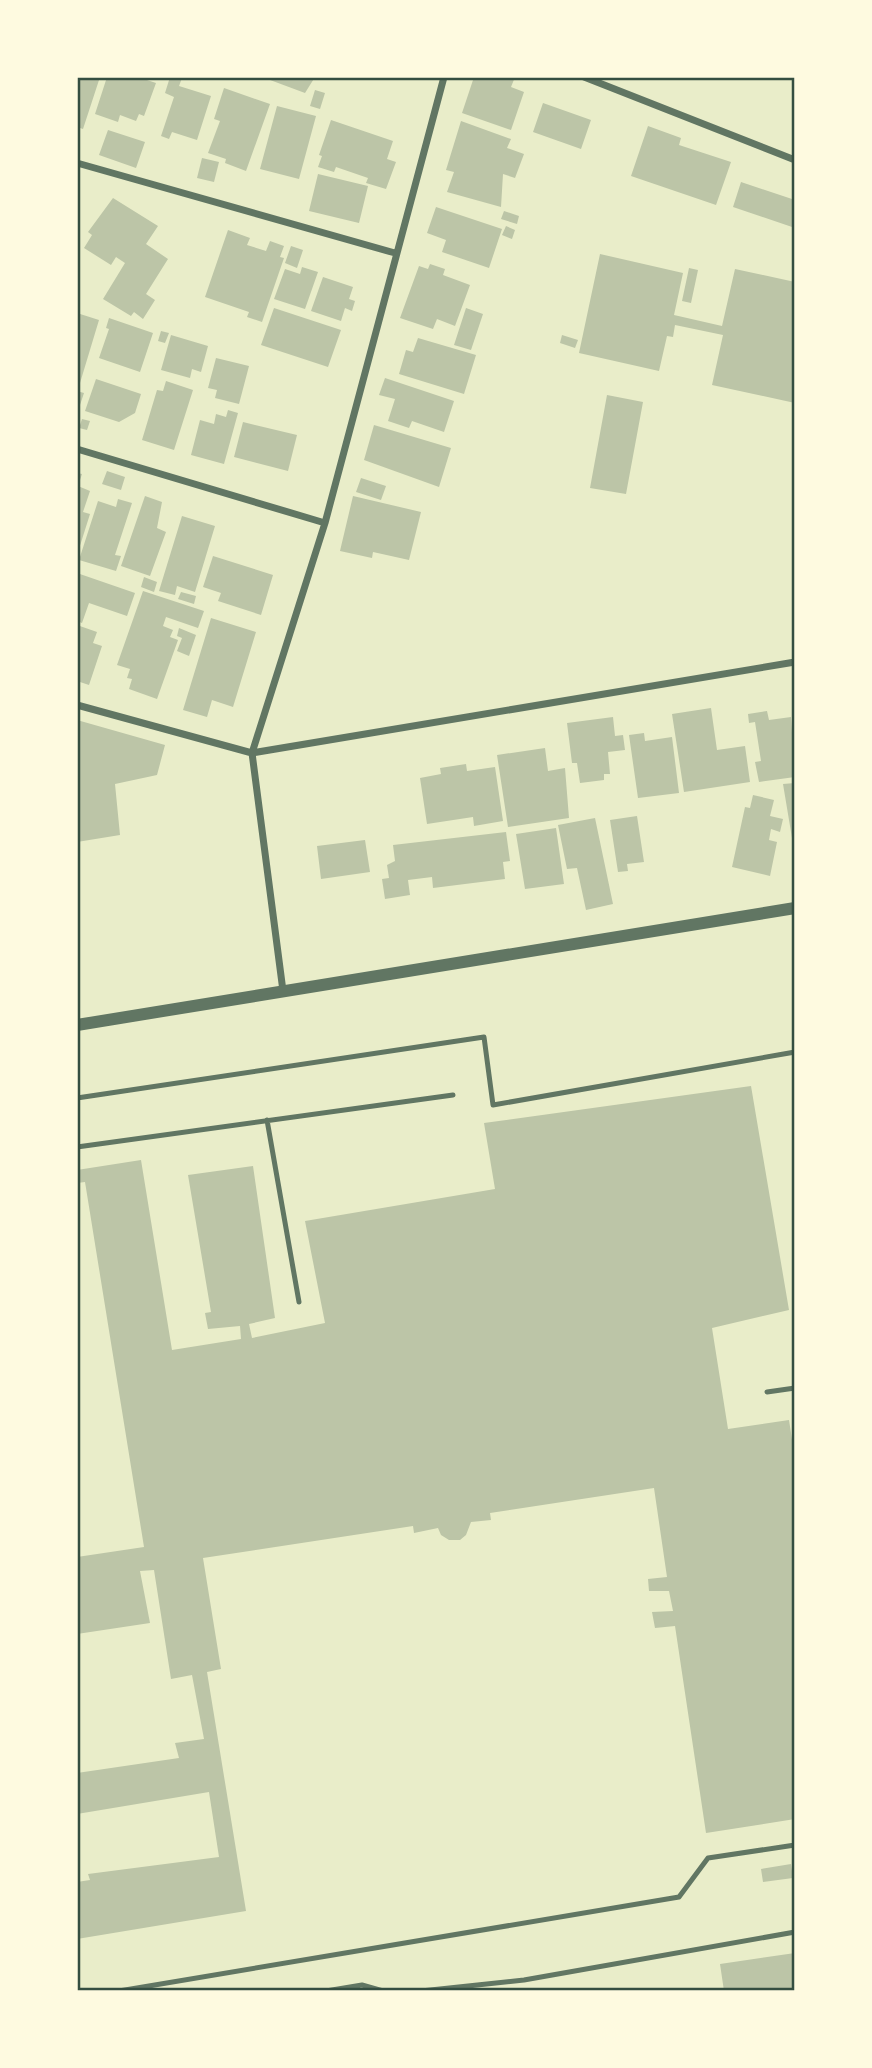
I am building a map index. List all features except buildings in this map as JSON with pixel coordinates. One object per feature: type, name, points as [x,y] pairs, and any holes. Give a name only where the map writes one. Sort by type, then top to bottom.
[{"type":"street","points":[[283,991],[252,753],[325,523],[444,77]]},
{"type":"street","points":[[584,77],[795,160]]},
{"type":"street","points":[[77,163],[395,253]]},
{"type":"street","points":[[77,449],[325,523]]},
{"type":"street","points":[[77,705],[252,753],[795,662]]},
{"type":"street","points":[[77,1025],[795,908]]},
{"type":"lane","points":[[77,1098],[484,1037],[493,1105],[795,1052]]},
{"type":"lane","points":[[77,1147],[453,1095]]},
{"type":"lane","points":[[267,1120],[299,1302]]},
{"type":"lane","points":[[767,1392],[795,1388]]},
{"type":"lane","points":[[119,1991],[679,1897],[708,1858],[795,1845]]},
{"type":"lane","points":[[421,1991],[524,1980],[795,1932]]},
{"type":"lane","points":[[326,1991],[362,1985],[383,1991]]}]
